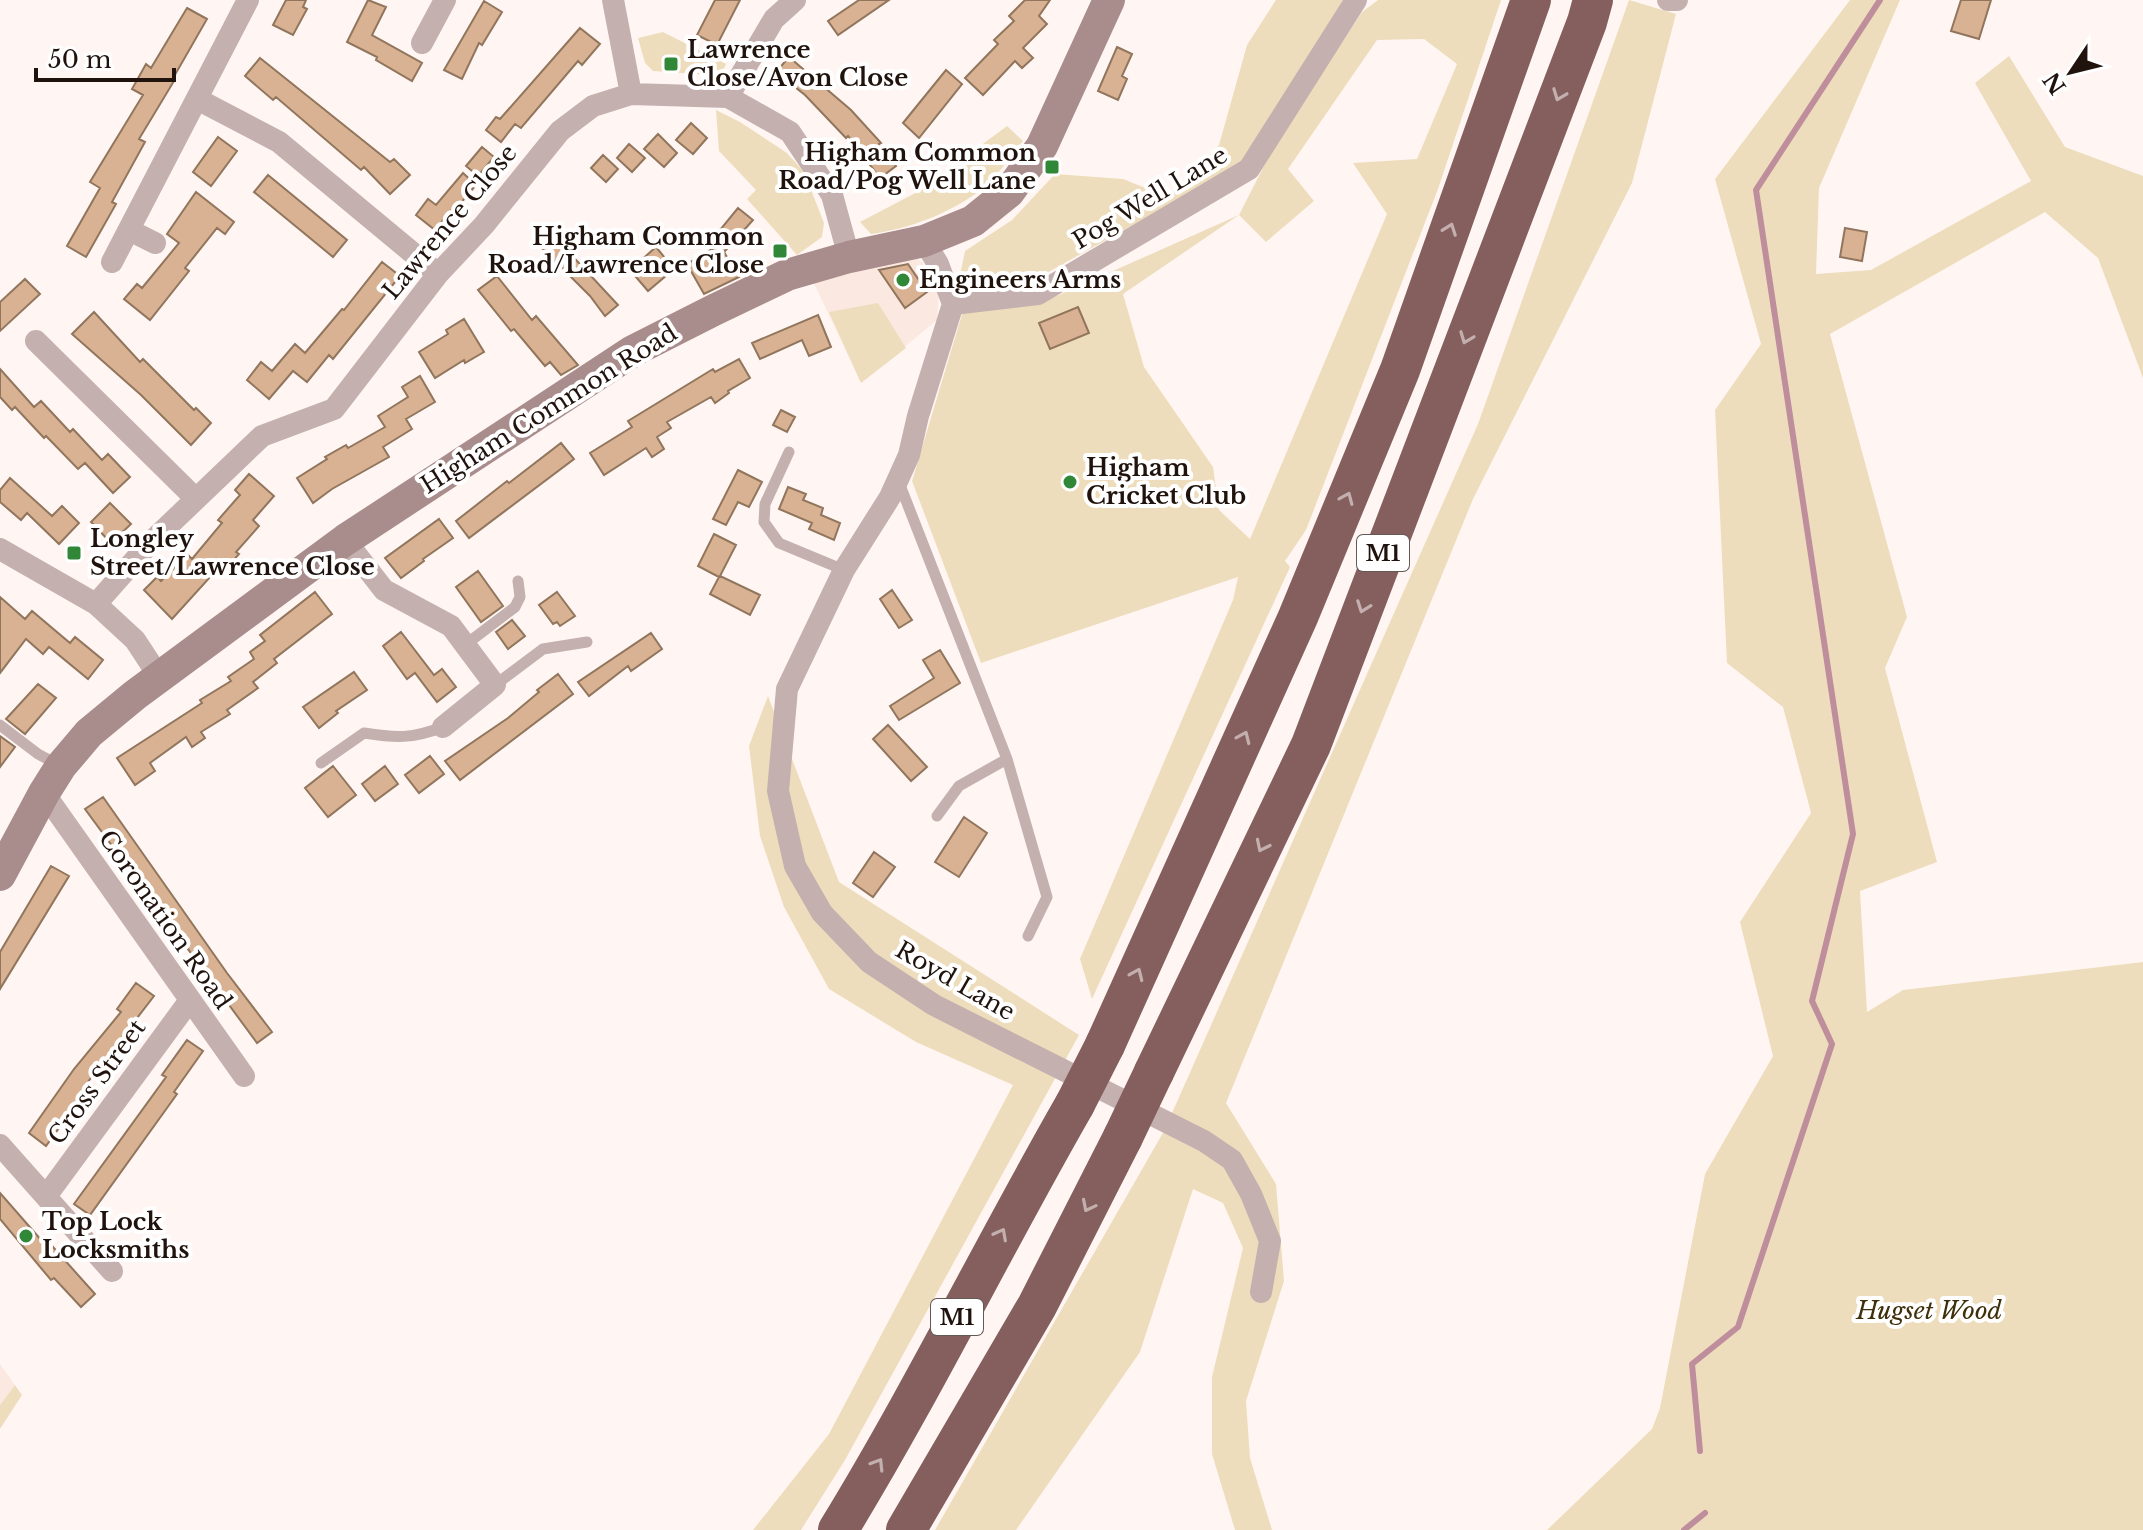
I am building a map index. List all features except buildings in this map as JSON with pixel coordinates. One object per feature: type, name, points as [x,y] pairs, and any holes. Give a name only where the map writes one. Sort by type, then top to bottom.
[{"type":"highway","name":"M1","points":[[838,1530],[888,1448],[1105,1045],[1298,617],[1400,370],[1531,2]]},
{"type":"highway","name":"M1","points":[[906,1530],[1037,1306],[1123,1137],[1311,745],[1590,11]]},
{"type":"street","points":[[112,262],[248,0]]},
{"type":"street","points":[[422,43],[445,0]]},
{"type":"street","points":[[613,0],[631,94]]},
{"type":"street","points":[[728,97],[774,19],[795,0]]},
{"type":"street","name":"Higham Common Road","points":[[0,875],[44,793],[61,766],[89,733],[345,540],[633,351],[787,275],[849,257],[924,241],[973,221],[1009,192],[1042,146],[1109,0]]},
{"type":"street","name":"Pog Well Lane","points":[[953,304],[1038,294],[1249,169],[1356,0]]},
{"type":"street","points":[[1668,0],[1677,0]]},
{"type":"street","name":"Lawrence Close","points":[[96,604],[149,544],[262,436],[334,409],[438,274],[484,225],[560,131],[593,106],[631,94],[728,97],[790,132],[832,195],[849,257]]},
{"type":"street","points":[[197,99],[279,142],[438,274]]},
{"type":"street","points":[[129,230],[155,243]]},
{"type":"street","points":[[924,241],[938,264],[953,304]]},
{"type":"street","name":"Royd Lane","points":[[953,304],[909,455],[898,480],[844,570],[787,689],[778,791],[795,866],[822,913],[869,962],[934,1005],[1191,1134],[1232,1160],[1251,1194],[1270,1241],[1261,1292]]},
{"type":"street","points":[[36,341],[196,499]]},
{"type":"street","points":[[345,540],[384,590],[451,626],[495,685],[443,727]]},
{"type":"street","points":[[0,549],[96,604],[135,640],[160,678]]},
{"type":"street","name":"Coronation Road","points":[[44,793],[244,1076]]},
{"type":"street","name":"Cross Street","points":[[47,1195],[190,1000]]},
{"type":"street","points":[[0,1145],[112,1271]]},
{"type":"lane","points":[[789,452],[765,504],[764,522],[779,543],[844,570]]},
{"type":"lane","points":[[898,480],[1007,759],[1047,897],[1028,936]]},
{"type":"lane","points":[[465,645],[515,607],[520,597],[518,581]]},
{"type":"lane","points":[[495,685],[543,649],[587,642]]},
{"type":"lane","points":[[0,725],[38,754],[61,766]]},
{"type":"lane","points":[[321,763],[364,733],[400,739],[443,727]]},
{"type":"lane","points":[[937,816],[959,786],[1007,759]]},
{"type":"shaded area","points":[[907,252],[922,262],[939,291],[937,320],[861,383],[812,279]]},
{"type":"shaded area","points":[[0,1364],[15,1385],[0,1405]]},
{"type":"green space","points":[[1276,0],[1343,0],[1243,164],[1034,280],[958,285],[965,251],[1012,220],[1055,174],[1123,179],[1168,197],[1219,145],[1247,45]]},
{"type":"green space","points":[[1378,0],[1501,0],[1438,189],[1306,530],[1285,561],[1290,567],[1092,999],[1080,959],[1233,600],[1238,577],[981,663],[912,481],[963,311],[1041,303],[1239,215],[1276,142],[1362,12]],"holes":[[[1424,39],[1457,64],[1417,159],[1353,163],[1387,214],[1250,539],[1219,510],[1213,467],[1144,367],[1123,294],[1239,215],[1266,242],[1314,201],[1288,169],[1377,40]]]},
{"type":"green space","points":[[1629,0],[1676,14],[1632,183],[1473,499],[1226,1103],[1276,1184],[1284,1281],[1246,1401],[1250,1458],[1272,1530],[1235,1530],[1212,1454],[1212,1377],[1243,1248],[1223,1203],[1193,1189],[1140,1352],[1016,1530],[935,1530],[1164,1131],[1478,424]]},
{"type":"green space","name":"Hugset Wood","points":[[1850,0],[1900,0],[1819,188],[1816,274],[1871,270],[2031,181],[1975,83],[2009,56],[2065,147],[2143,176],[2143,378],[2098,258],[2045,212],[1830,334],[1907,617],[1885,668],[1937,862],[1860,891],[1867,1012],[1903,990],[2143,962],[2143,1530],[1547,1530],[1652,1429],[1660,1408],[1705,1174],[1773,1056],[1740,922],[1811,813],[1783,707],[1727,663],[1715,410],[1761,344],[1715,179]]},
{"type":"green space","points":[[663,32],[726,64],[723,70],[710,75],[653,71],[645,63],[638,38]]},
{"type":"green space","points":[[716,110],[787,153],[804,172],[824,223],[822,237],[797,255],[747,199],[756,190],[719,151]]},
{"type":"green space","points":[[1007,126],[1023,141],[993,179],[970,198],[929,219],[885,232],[871,234],[860,222],[921,190]]},
{"type":"green space","points":[[878,303],[906,348],[861,383],[829,312]]},
{"type":"green space","points":[[768,696],[839,882],[1079,1035],[845,1460],[801,1530],[753,1530],[829,1434],[1013,1085],[916,1042],[829,989],[784,907],[760,836],[749,746]]},
{"type":"green space","points":[[15,1385],[22,1395],[0,1429],[0,1405]]},
{"type":"waterway","points":[[1700,1451],[1692,1364],[1738,1327],[1832,1044],[1812,1001],[1853,834],[1756,190],[1880,0]]},
{"type":"waterway","points":[[1684,1530],[1705,1513]]},
{"type":"place","name":"Lawrence Close/Avon Close","points":[[671,64]]},
{"type":"place","name":"Higham Common Road/Pog Well Lane","points":[[1052,167]]},
{"type":"place","name":"Higham Common Road/Lawrence Close","points":[[780,251]]},
{"type":"place","name":"Engineers Arms","points":[[903,280]]},
{"type":"place","name":"Higham Cricket Club","points":[[1070,482]]},
{"type":"place","name":"Longley Street/Lawrence Close","points":[[74,553]]},
{"type":"place","name":"Top Lock Locksmiths","points":[[26,1236]]}]
